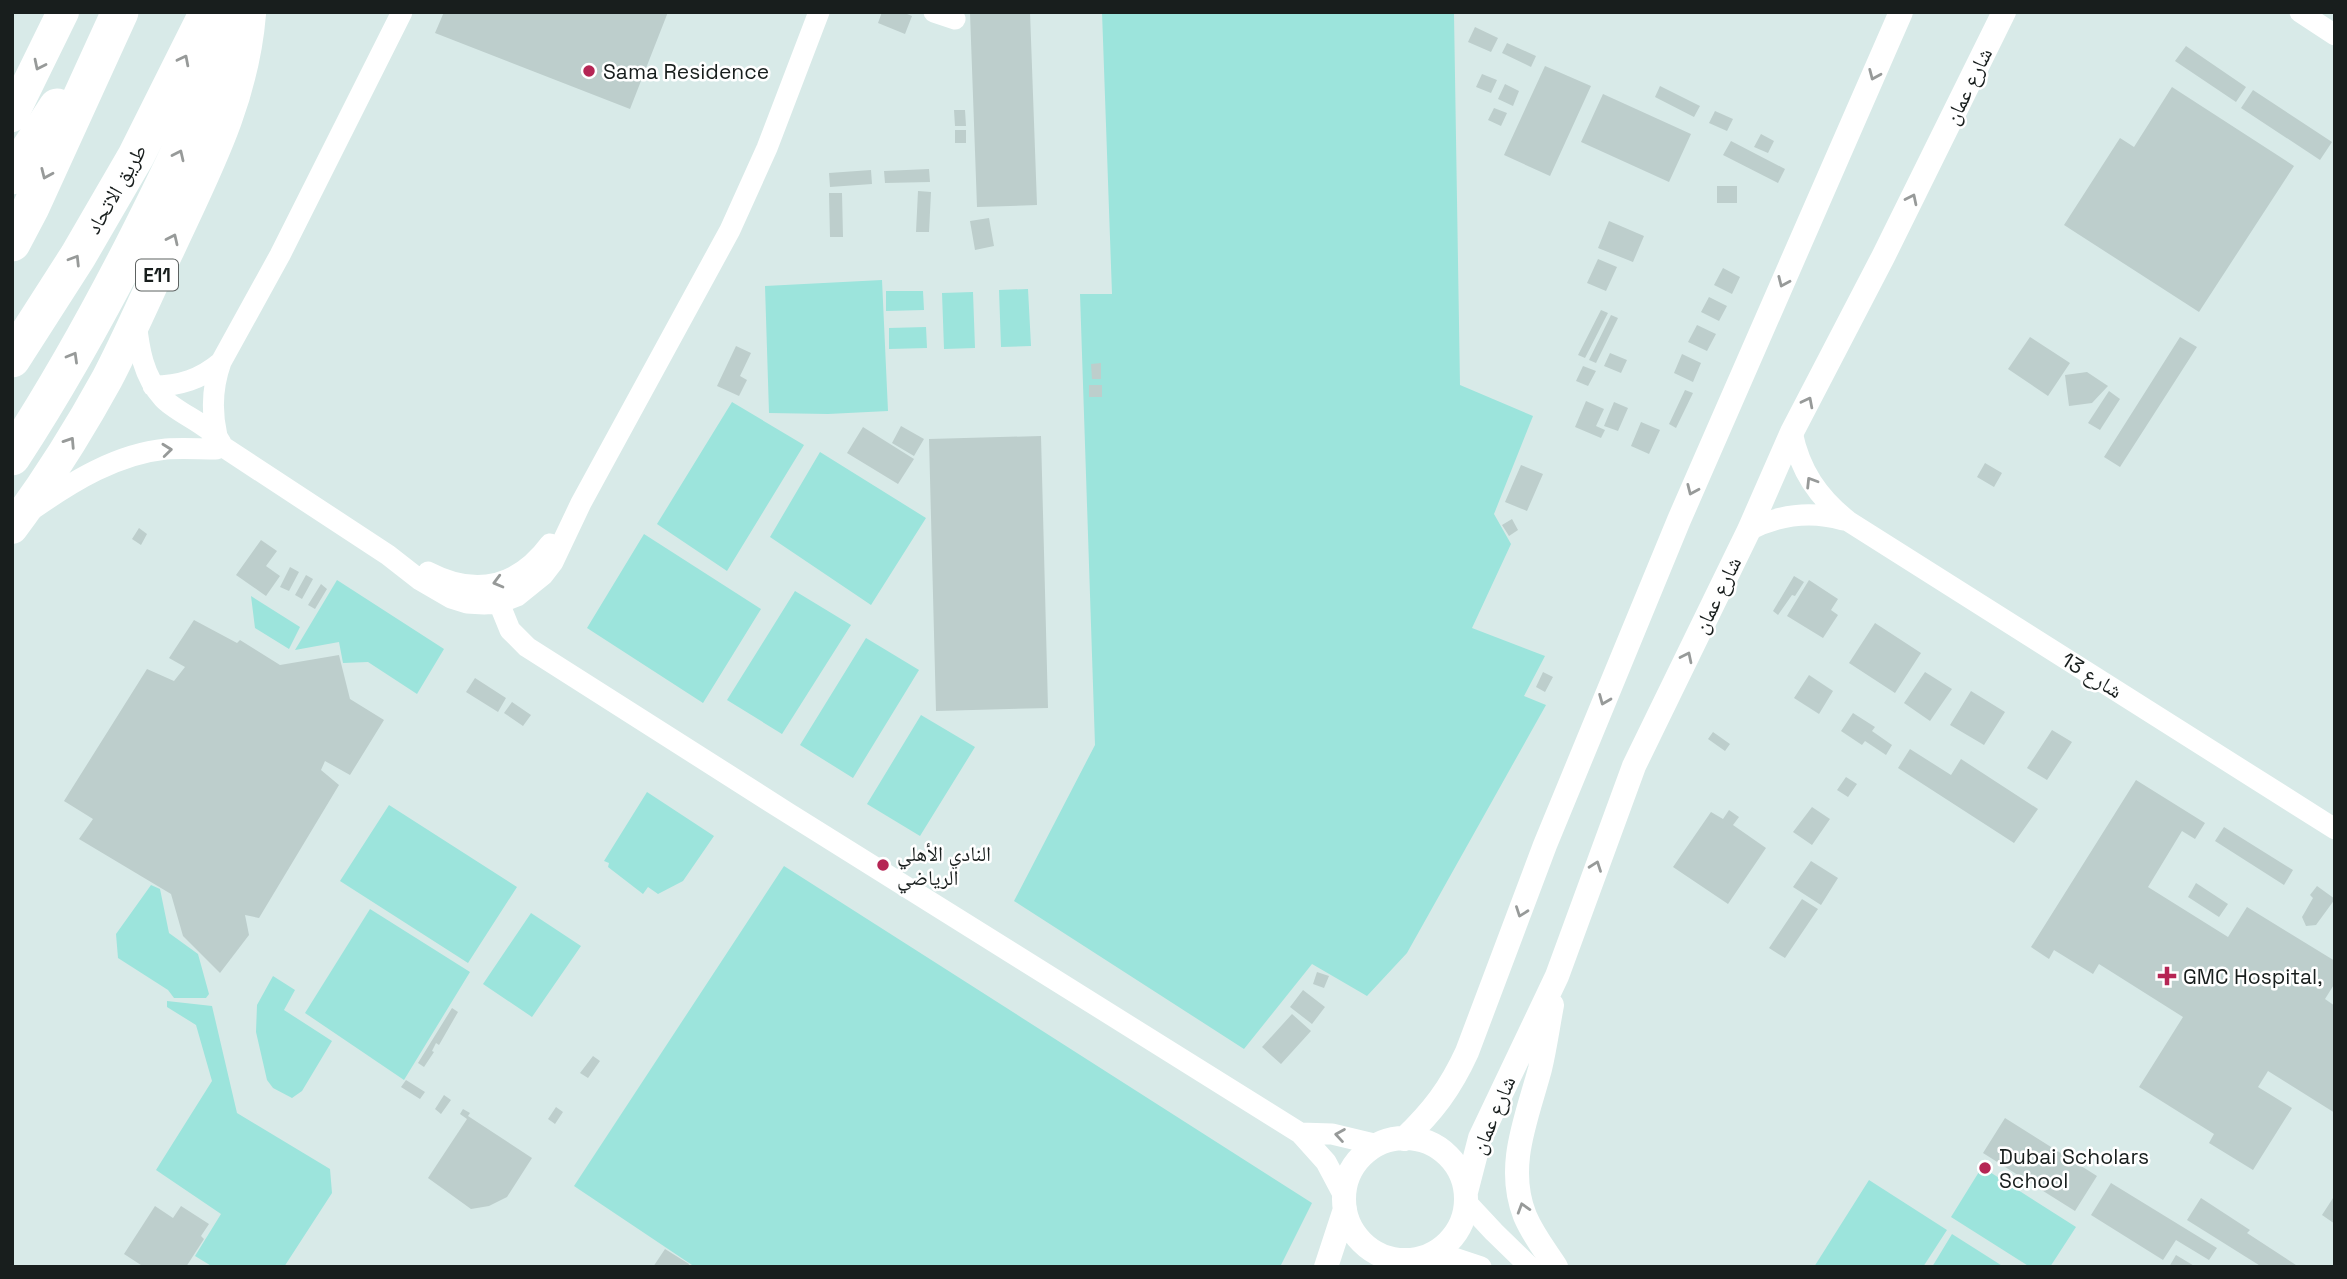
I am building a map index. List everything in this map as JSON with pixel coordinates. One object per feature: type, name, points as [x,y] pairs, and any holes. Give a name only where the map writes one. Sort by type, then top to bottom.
[{"type":"highway","points":[[12,243],[120,12]]},
{"type":"highway","name":"طريق الاتحاد","points":[[12,359],[78,256],[136,156],[208,12]]},
{"type":"highway","points":[[12,457],[93,323],[143,228],[247,12]]},
{"type":"highway","points":[[12,176],[48,119],[104,45]]},
{"type":"main road","points":[[12,116],[63,12]]},
{"type":"main road","name":"E11","points":[[15,523],[74,435],[107,378],[226,125],[243,63],[247,12]]},
{"type":"street","points":[[15,523],[67,485],[122,459],[164,449],[215,449],[220,441],[213,406],[216,376],[221,362],[280,255],[402,12]]},
{"type":"street","points":[[136,319],[141,358],[153,386],[174,408],[388,555],[419,580],[451,598],[467,603],[499,603],[517,596],[543,575],[564,541],[581,503],[730,230],[771,138],[819,12]]},
{"type":"street","points":[[1404,1139],[1439,1102],[1454,1081],[1467,1052],[1545,845],[1679,520],[1900,12]]},
{"type":"street","name":"شارع عمان","points":[[1466,1197],[1480,1138],[1557,976],[1634,766],[1749,530],[1793,432],[2004,12]]},
{"type":"street","points":[[2300,12],[2335,34]]},
{"type":"street","points":[[153,386],[188,382],[221,362]]},
{"type":"street","name":"شارع 13","points":[[1793,432],[1795,447],[1807,476],[1825,502],[1849,521],[2335,830]]},
{"type":"street","points":[[388,555],[452,583],[494,585],[514,577],[533,564],[581,503]]},
{"type":"street","name":"شارع 13","points":[[1749,530],[1772,520],[1797,514],[1832,516],[1849,521]]},
{"type":"street","points":[[499,603],[510,630],[527,647],[1300,1133],[1326,1162],[1344,1203],[1350,1225],[1358,1238],[1371,1250],[1385,1257],[1401,1260],[1454,1258],[1482,1267]]},
{"type":"street","points":[[1556,1267],[1537,1241],[1525,1214],[1518,1191],[1517,1151],[1542,1057],[1557,976]]},
{"type":"street","points":[[1300,1133],[1347,1136],[1378,1145]]},
{"type":"street","points":[[1326,1267],[1344,1203],[1347,1181],[1354,1166],[1364,1154],[1378,1145],[1404,1139],[1425,1143],[1445,1153],[1459,1171],[1466,1197],[1494,1233],[1530,1267]]},
{"type":"street","points":[[1417,1260],[1453,1237],[1460,1226],[1466,1197]]},
{"type":"shaded area","points":[[1102,12],[1454,14],[1460,385],[1533,416],[1494,514],[1511,544],[1472,628],[1545,656],[1524,696],[1546,705],[1407,953],[1367,996],[1312,964],[1244,1049],[1014,901],[1095,745],[1080,294],[1112,294]]},
{"type":"shaded area","points":[[882,280],[888,411],[769,413],[765,286]]},
{"type":"shaded area","points":[[1028,289],[1031,346],[1001,347],[999,290]]},
{"type":"shaded area","points":[[886,291],[923,291],[924,310],[886,311]]},
{"type":"shaded area","points":[[973,292],[975,348],[944,349],[942,293]]},
{"type":"shaded area","points":[[926,327],[927,348],[889,349],[889,328]]},
{"type":"shaded area","points":[[732,402],[804,445],[727,571],[657,524]]},
{"type":"shaded area","points":[[820,452],[926,518],[871,605],[770,537]]},
{"type":"shaded area","points":[[644,534],[761,609],[703,703],[587,628]]},
{"type":"shaded area","points":[[337,580],[444,649],[417,694],[368,662],[343,663],[339,642],[295,650]]},
{"type":"shaded area","points":[[795,591],[851,625],[782,734],[727,700]]},
{"type":"shaded area","points":[[251,596],[300,627],[289,649],[255,628]]},
{"type":"shaded area","points":[[866,638],[919,670],[853,778],[800,745]]},
{"type":"shaded area","points":[[921,715],[975,747],[920,836],[867,804]]},
{"type":"shaded area","points":[[647,792],[714,836],[683,881],[658,894],[648,887],[643,894],[604,861]]},
{"type":"shaded area","points":[[389,805],[517,887],[468,963],[340,881]]},
{"type":"shaded area","points":[[784,866],[1312,1203],[1280,1267],[695,1267],[574,1186]]},
{"type":"shaded area","points":[[151,885],[160,889],[169,933],[198,954],[209,994],[206,998],[174,998],[168,990],[118,958],[116,934]]},
{"type":"shaded area","points":[[370,909],[470,972],[404,1080],[305,1013]]},
{"type":"shaded area","points":[[531,913],[581,946],[532,1017],[483,984]]},
{"type":"shaded area","points":[[273,976],[295,990],[284,1010],[332,1041],[302,1091],[292,1098],[273,1088],[267,1080],[256,1032],[257,1005]]},
{"type":"shaded area","points":[[167,1001],[212,1006],[237,1113],[330,1169],[332,1193],[284,1267],[213,1267],[195,1256],[221,1214],[156,1170],[212,1081],[196,1025],[167,1007]]},
{"type":"shaded area","points":[[1982,1167],[2076,1227],[2050,1267],[2030,1267],[1951,1217]]},
{"type":"shaded area","points":[[1869,1180],[1947,1230],[1923,1267],[1814,1267]]},
{"type":"shaded area","points":[[1952,1234],[2004,1267],[1932,1267]]},
{"type":"building","name":"Sama Residence","points":[[444,12],[668,12],[630,109],[435,33]]},
{"type":"building","points":[[882,12],[902,12],[912,16],[905,34],[878,23]]},
{"type":"building","points":[[1030,12],[1037,205],[977,207],[970,13]]},
{"type":"building","points":[[1475,27],[1498,38],[1491,52],[1468,42]]},
{"type":"building","points":[[1507,43],[1536,56],[1531,67],[1502,53]]},
{"type":"building","points":[[2186,46],[2246,87],[2236,102],[2175,61]]},
{"type":"building","points":[[1545,66],[1591,86],[1550,176],[1504,155]]},
{"type":"building","points":[[1482,74],[1497,80],[1491,93],[1476,87]]},
{"type":"building","points":[[1505,84],[1519,91],[1513,106],[1498,99]]},
{"type":"building","points":[[1660,86],[1700,106],[1694,117],[1655,97]]},
{"type":"building","points":[[2172,87],[2294,166],[2199,312],[2064,225],[2120,138],[2134,147]]},
{"type":"building","points":[[2253,90],[2332,142],[2320,160],[2241,108]]},
{"type":"building","points":[[1603,94],[1691,134],[1669,182],[1581,142]]},
{"type":"building","points":[[1494,108],[1507,113],[1501,126],[1488,120]]},
{"type":"building","points":[[954,110],[965,110],[966,126],[955,126]]},
{"type":"building","points":[[1715,111],[1733,119],[1727,131],[1709,123]]},
{"type":"building","points":[[955,130],[966,130],[966,143],[955,143]]},
{"type":"building","points":[[1761,134],[1774,141],[1768,153],[1754,147]]},
{"type":"building","points":[[1731,141],[1785,169],[1778,183],[1723,155]]},
{"type":"building","points":[[929,169],[930,182],[885,183],[884,171]]},
{"type":"building","points":[[871,170],[872,184],[830,187],[829,173]]},
{"type":"building","points":[[1717,186],[1737,186],[1737,203],[1717,203]]},
{"type":"building","points":[[918,191],[931,192],[929,232],[916,232]]},
{"type":"building","points":[[829,193],[842,193],[843,237],[830,237]]},
{"type":"building","points":[[989,218],[994,246],[975,250],[970,221]]},
{"type":"building","points":[[1609,221],[1644,236],[1633,262],[1598,248]]},
{"type":"building","points":[[1598,259],[1617,267],[1606,291],[1587,283]]},
{"type":"building","points":[[1723,268],[1740,277],[1732,294],[1714,285]]},
{"type":"building","points":[[1709,297],[1727,306],[1719,321],[1701,312]]},
{"type":"building","points":[[1601,310],[1608,313],[1585,358],[1578,355]]},
{"type":"building","points":[[1611,315],[1618,318],[1596,363],[1589,360]]},
{"type":"building","points":[[1697,325],[1716,334],[1707,351],[1688,342]]},
{"type":"building","points":[[2030,337],[2070,363],[2048,396],[2008,369]]},
{"type":"building","points":[[2180,337],[2197,347],[2120,467],[2104,457]]},
{"type":"building","points":[[736,346],[751,353],[740,376],[747,380],[739,396],[717,386]]},
{"type":"building","points":[[1610,353],[1627,360],[1621,373],[1604,366]]},
{"type":"building","points":[[1682,354],[1701,363],[1693,382],[1674,373]]},
{"type":"building","points":[[1101,363],[1101,379],[1092,379],[1091,364]]},
{"type":"building","points":[[1583,366],[1596,371],[1588,386],[1576,381]]},
{"type":"building","points":[[2087,372],[2108,386],[2092,403],[2069,406],[2065,375]]},
{"type":"building","points":[[1089,385],[1102,385],[1102,397],[1089,397]]},
{"type":"building","points":[[1685,390],[1693,393],[1676,428],[1669,424]]},
{"type":"building","points":[[2109,391],[2120,399],[2100,430],[2088,423]]},
{"type":"building","points":[[1586,401],[1604,409],[1596,426],[1605,430],[1601,438],[1575,427]]},
{"type":"building","points":[[1614,402],[1628,408],[1618,431],[1604,426]]},
{"type":"building","points":[[1641,422],[1660,430],[1649,454],[1631,446]]},
{"type":"building","points":[[901,426],[924,439],[914,456],[892,443]]},
{"type":"building","points":[[863,427],[914,459],[898,484],[847,453]]},
{"type":"building","points":[[1041,436],[1048,708],[936,711],[929,439]]},
{"type":"building","points":[[1985,463],[2002,473],[1994,487],[1977,477]]},
{"type":"building","points":[[1521,465],[1543,474],[1527,511],[1505,502]]},
{"type":"building","points":[[1512,519],[1518,530],[1509,536],[1502,525]]},
{"type":"building","points":[[139,528],[147,534],[141,545],[132,539]]},
{"type":"building","points":[[261,540],[277,551],[266,566],[280,576],[266,596],[236,575]]},
{"type":"building","points":[[290,567],[299,572],[289,591],[280,587]]},
{"type":"building","points":[[306,575],[313,579],[302,599],[295,595]]},
{"type":"building","points":[[1794,576],[1804,582],[1778,615],[1773,611]]},
{"type":"building","points":[[1809,580],[1838,599],[1831,610],[1838,615],[1823,638],[1787,616]]},
{"type":"building","points":[[321,584],[327,589],[315,609],[308,605]]},
{"type":"building","points":[[194,620],[237,643],[240,640],[280,665],[339,655],[350,699],[384,720],[350,775],[325,761],[321,770],[339,785],[259,918],[245,915],[249,935],[220,973],[183,936],[171,894],[79,839],[93,819],[64,801],[147,669],[174,681],[185,667],[169,658]]},
{"type":"building","points":[[1875,623],[1921,653],[1895,693],[1849,663]]},
{"type":"building","points":[[1543,672],[1553,677],[1545,692],[1536,687]]},
{"type":"building","points":[[1925,672],[1952,689],[1930,721],[1904,703]]},
{"type":"building","points":[[1809,675],[1833,691],[1819,714],[1794,698]]},
{"type":"building","points":[[475,678],[506,698],[498,712],[466,692]]},
{"type":"building","points":[[1971,691],[2005,712],[1984,745],[1950,725]]},
{"type":"building","points":[[512,702],[531,715],[523,726],[504,713]]},
{"type":"building","points":[[1853,713],[1875,727],[1872,731],[1892,745],[1886,755],[1865,741],[1862,745],[1841,731]]},
{"type":"building","points":[[2052,730],[2072,742],[2047,780],[2027,768]]},
{"type":"building","points":[[1713,732],[1730,744],[1725,751],[1708,739]]},
{"type":"building","points":[[1910,749],[1951,775],[1961,759],[2038,809],[2014,843],[1898,768]]},
{"type":"building","points":[[1846,777],[1857,784],[1848,797],[1837,790]]},
{"type":"building","points":[[2136,780],[2205,823],[2195,839],[2182,831],[2148,887],[2228,937],[2247,907],[2335,961],[2335,983],[2325,999],[2335,1006],[2335,1113],[2268,1071],[2258,1087],[2292,1108],[2253,1170],[2209,1143],[2214,1134],[2139,1087],[2183,1017],[2099,964],[2093,974],[2054,950],[2049,959],[2031,947]]},
{"type":"building","points":[[1812,807],[1830,819],[1812,845],[1793,832]]},
{"type":"building","points":[[1729,810],[1739,817],[1733,825],[1766,848],[1728,904],[1673,867],[1711,812],[1723,819]]},
{"type":"building","points":[[2224,827],[2293,870],[2284,885],[2215,841]]},
{"type":"building","points":[[1811,861],[1838,878],[1821,905],[1793,887]]},
{"type":"building","points":[[2196,883],[2228,904],[2219,917],[2188,897]]},
{"type":"building","points":[[2317,886],[2335,899],[2316,925],[2306,926],[2302,917],[2313,898],[2310,895]]},
{"type":"building","points":[[1802,899],[1818,909],[1785,958],[1769,948]]},
{"type":"building","points":[[1317,972],[1329,976],[1324,988],[1313,984]]},
{"type":"building","points":[[1303,990],[1325,1007],[1312,1024],[1290,1007]]},
{"type":"building","points":[[452,1008],[458,1012],[439,1045],[436,1043],[432,1051],[434,1052],[424,1067],[418,1063]]},
{"type":"building","points":[[1292,1014],[1311,1031],[1281,1064],[1262,1047]]},
{"type":"building","points":[[593,1056],[600,1061],[588,1078],[580,1073]]},
{"type":"building","points":[[406,1080],[425,1092],[420,1099],[401,1087]]},
{"type":"building","points":[[444,1095],[451,1100],[441,1114],[435,1109]]},
{"type":"building","points":[[556,1107],[563,1112],[555,1124],[548,1119]]},
{"type":"building","points":[[463,1109],[470,1113],[468,1116],[532,1158],[507,1197],[489,1206],[471,1209],[428,1178],[467,1119],[460,1114]]},
{"type":"building","points":[[2005,1118],[2097,1176],[2075,1211],[1983,1153]]},
{"type":"building","points":[[2111,1183],[2217,1248],[2209,1260],[2176,1240],[2163,1260],[2091,1215]]},
{"type":"building","points":[[2335,1195],[2335,1224],[2322,1215]]},
{"type":"building","points":[[2201,1198],[2250,1230],[2247,1233],[2299,1267],[2262,1267],[2187,1220]]},
{"type":"building","points":[[155,1206],[173,1218],[181,1206],[209,1224],[201,1236],[204,1239],[186,1267],[144,1267],[124,1254]]},
{"type":"building","points":[[665,1249],[689,1264],[688,1267],[653,1267]]},
{"type":"building","points":[[2176,1255],[2196,1267],[2169,1267]]},
{"type":"place","name":"Sama Residence","points":[[589,71]]},
{"type":"place","name":"النادي الأهلي الرياضي","points":[[883,865]]},
{"type":"place","name":"GMC Hospital,","points":[[2167,976]]},
{"type":"place","name":"Dubai Scholars School","points":[[1985,1168]]}]
